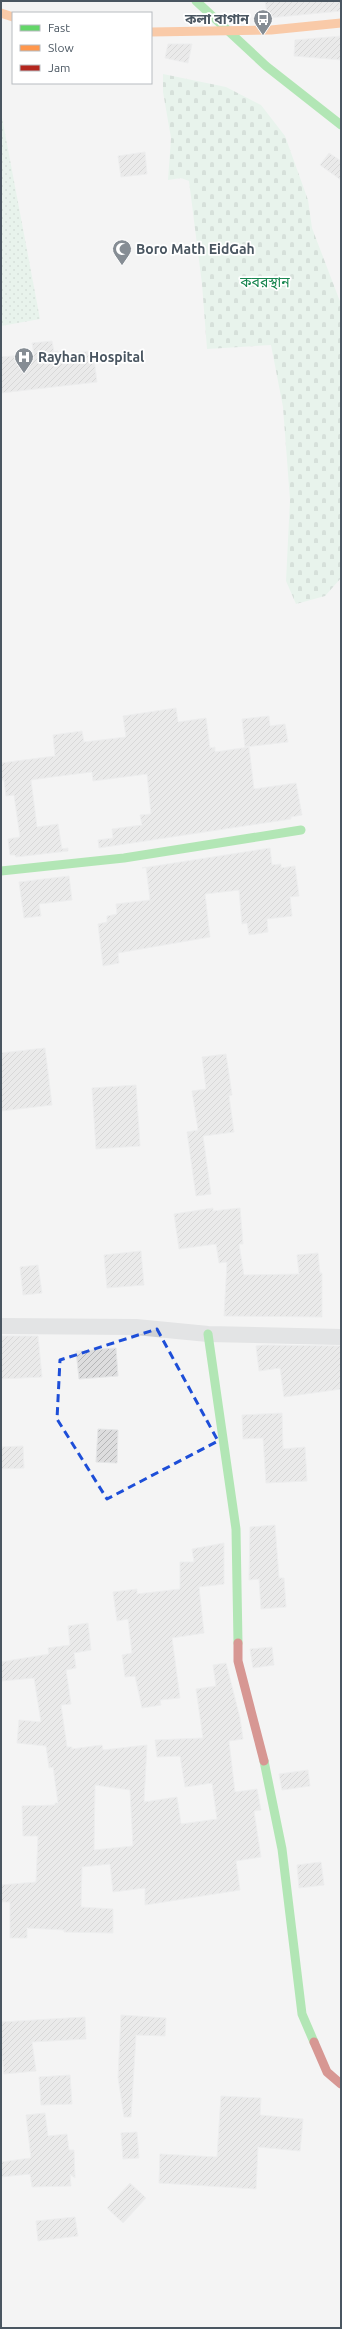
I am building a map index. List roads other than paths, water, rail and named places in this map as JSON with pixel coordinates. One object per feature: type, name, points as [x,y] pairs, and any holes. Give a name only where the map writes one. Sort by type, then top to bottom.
[{"type":"street","points":[[196,1],[228,32],[316,107],[341,125]]},
{"type":"street","points":[[1,13],[12,17]]},
{"type":"street","points":[[152,32],[228,32],[271,30],[341,23]]},
{"type":"street","points":[[1,871],[124,858],[301,830]]},
{"type":"street","points":[[1,1326],[136,1327],[208,1334],[341,1337]]},
{"type":"street","points":[[208,1334],[236,1529],[238,1661],[261,1749],[282,1849],[302,2014],[327,2072],[341,2084]]},
{"type":"place","name":"কলা বাগান","points":[[263,36]]},
{"type":"place","name":"Boro Math EidGah","points":[[122,266]]},
{"type":"place","name":"Rayhan Hospital","points":[[24,374]]},
{"type":"park label","name":"কবরস্থান","points":[[265,282]]}]
